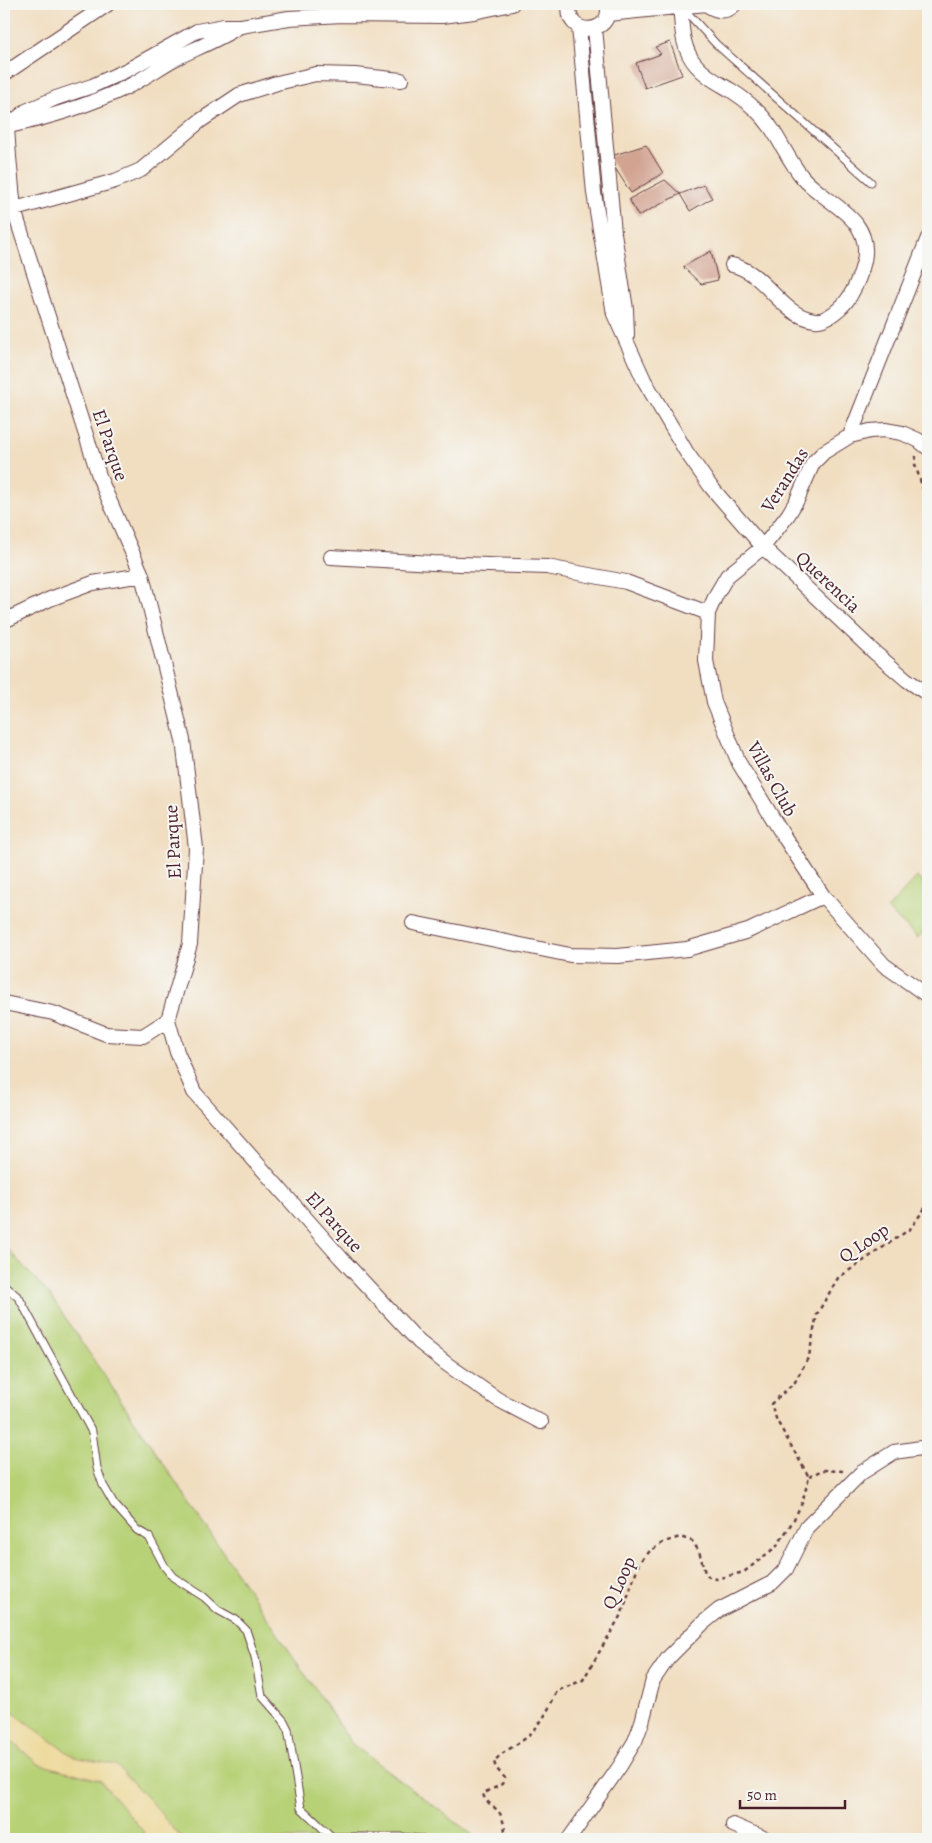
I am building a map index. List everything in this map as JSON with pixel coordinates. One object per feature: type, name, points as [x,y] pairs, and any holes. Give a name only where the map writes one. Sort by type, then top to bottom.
[{"type":"street","points":[[4,74],[108,4]]},
{"type":"street","name":"El Parque","points":[[512,4],[474,12],[440,10],[289,18],[241,26],[221,38],[177,58],[126,88],[30,122],[7,126],[9,211],[100,479],[142,574],[183,740],[196,848],[190,944],[168,1020],[177,1052],[194,1092],[418,1342],[497,1399],[541,1422]]},
{"type":"street","name":"Querencia","points":[[568,4],[570,18],[579,28],[594,193],[614,314],[628,340],[649,388],[687,453],[711,487],[763,547],[874,652],[907,680],[928,694]]},
{"type":"street","points":[[579,28],[587,30],[595,28],[605,20],[607,9],[706,4],[713,10],[722,11],[731,8],[735,4]]},
{"type":"street","points":[[681,5],[682,28],[687,52],[696,64],[711,80],[733,92],[757,111],[775,132],[789,158],[804,179],[850,217],[863,232],[866,251],[861,275],[855,288],[848,300],[834,313],[818,321],[801,318],[755,276],[742,267],[732,265]]},
{"type":"street","points":[[595,28],[614,233],[626,309],[628,340]]},
{"type":"street","points":[[9,211],[115,181],[141,170],[200,121],[239,95],[277,83],[316,74],[355,75],[401,80]]},
{"type":"street","points":[[850,436],[928,238]]},
{"type":"street","name":"Verandas","points":[[763,547],[797,500],[813,463],[824,452],[850,436],[870,431],[885,430],[902,433],[923,444]]},
{"type":"street","name":"Villas Club","points":[[763,547],[727,576],[708,613],[706,661],[714,702],[739,763],[823,896],[884,965],[928,996]]},
{"type":"street","points":[[331,557],[433,564],[547,567],[626,582],[708,613]]},
{"type":"street","points":[[4,621],[50,599],[92,584],[142,574]]},
{"type":"street","points":[[413,923],[570,955],[618,956],[687,948],[748,931],[823,896]]},
{"type":"street","points":[[4,1003],[53,1013],[106,1034],[143,1036],[168,1020]]},
{"type":"street","points":[[569,1839],[620,1766],[635,1741],[653,1680],[668,1658],[719,1610],[738,1599],[758,1591],[777,1578],[786,1569],[807,1527],[861,1473],[894,1452],[928,1447]]},
{"type":"street","points":[[733,1825],[766,1839]]},
{"type":"lane","points":[[681,5],[716,44],[871,182]]},
{"type":"lane","points":[[4,1285],[19,1298],[92,1432],[103,1485],[114,1504],[137,1530],[149,1537],[164,1567],[173,1577],[204,1597],[218,1610],[236,1620],[246,1630],[255,1656],[262,1696],[284,1720],[288,1730],[301,1808],[332,1838],[401,1837],[421,1839]]},
{"type":"path","points":[[923,444],[915,464],[928,505]]},
{"type":"path","name":"Q Loop","points":[[506,1839],[500,1813],[484,1798],[483,1794],[502,1784],[505,1778],[496,1768],[494,1762],[498,1756],[527,1737],[544,1718],[557,1691],[583,1680],[622,1613],[638,1563],[650,1551],[664,1542],[680,1537],[692,1541],[699,1551],[705,1574],[710,1578],[716,1579],[744,1572],[776,1546],[793,1521],[802,1503],[809,1477],[777,1421],[771,1404],[795,1382],[809,1356],[816,1314],[838,1278],[910,1229],[928,1204]]},
{"type":"path","points":[[809,1477],[822,1470],[861,1473]]},
{"type":"green space","points":[[917,877],[928,888],[928,927],[918,938],[887,909]]},
{"type":"green space","points":[[4,1245],[50,1295],[352,1744],[478,1839],[4,1839]]},
{"type":"sand","points":[[4,1706],[74,1757],[116,1765],[182,1839],[147,1839],[143,1831],[100,1780],[38,1764],[4,1735]]},
{"type":"building","points":[[670,42],[682,75],[645,88],[636,63],[661,54],[655,47]]},
{"type":"building","points":[[646,145],[663,173],[631,193],[608,157]]},
{"type":"building","points":[[665,180],[680,194],[638,216],[629,199]]},
{"type":"building","points":[[704,185],[712,198],[690,211],[680,194]]},
{"type":"building","points":[[711,251],[718,280],[701,284],[683,267]]}]
